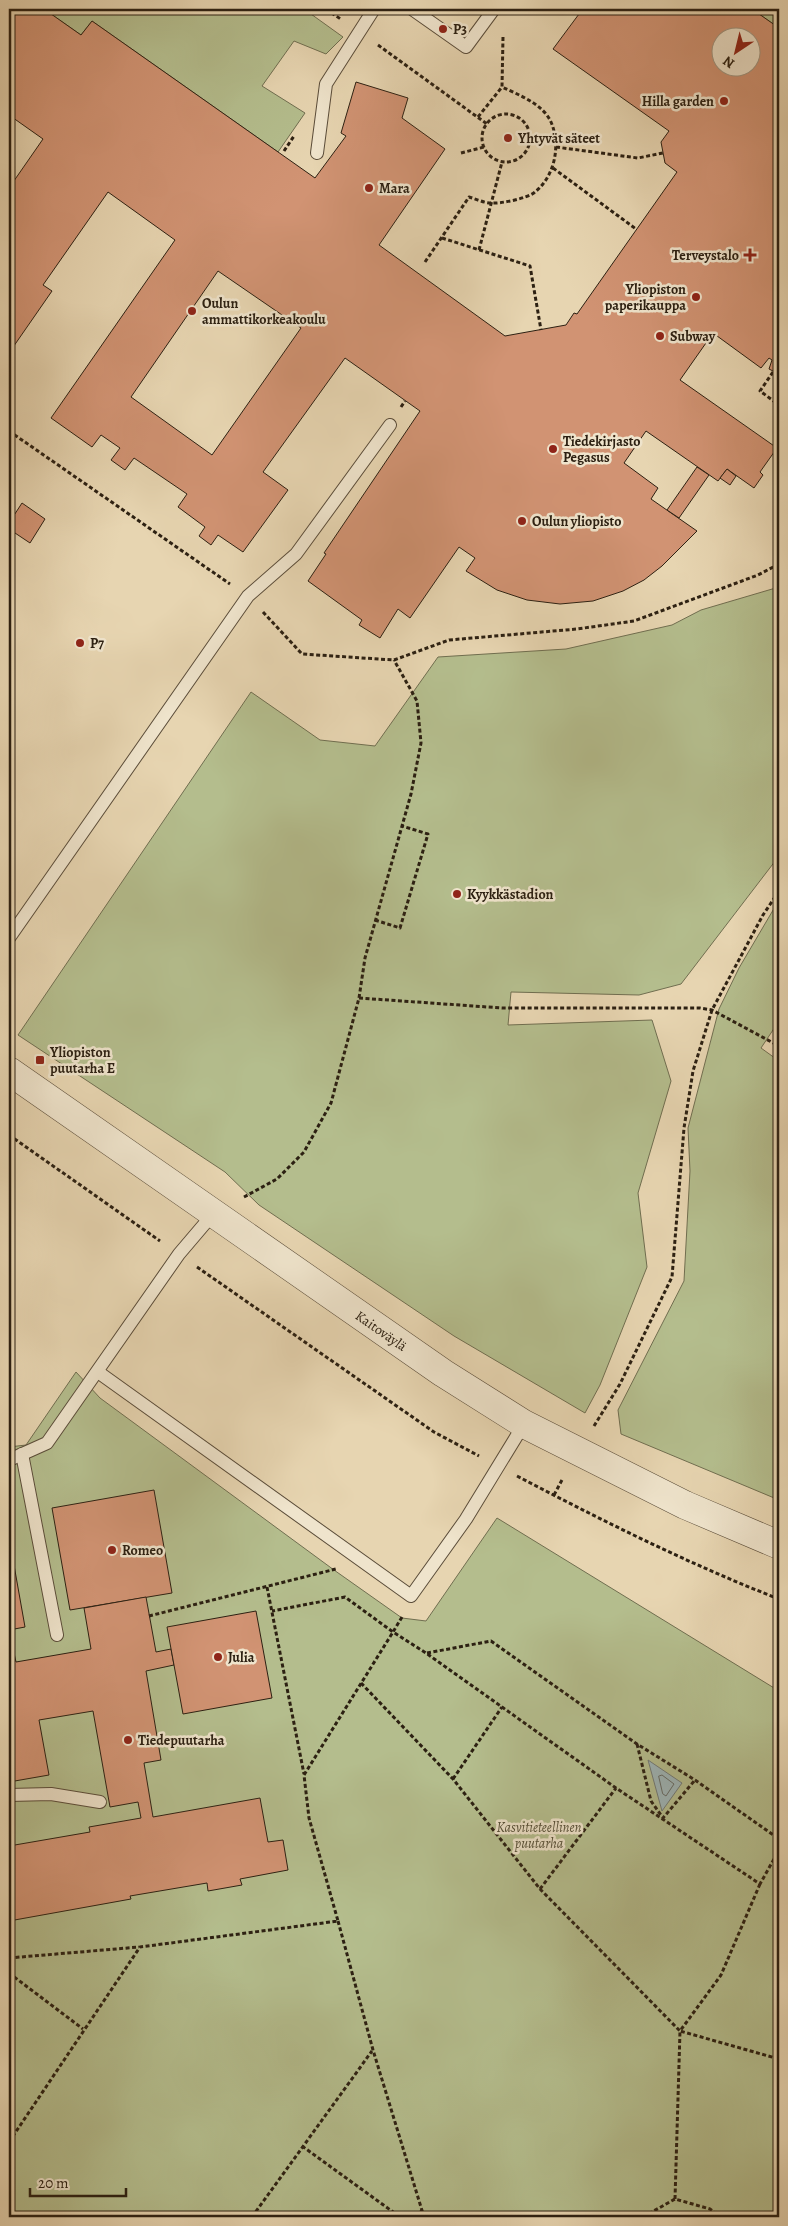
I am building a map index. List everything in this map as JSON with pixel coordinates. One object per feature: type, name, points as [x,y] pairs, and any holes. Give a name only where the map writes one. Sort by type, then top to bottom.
[{"type":"street","name":"Kaitoväylä","points":[[9,1071],[442,1374],[524,1424],[686,1505],[779,1545]]},
{"type":"lane","points":[[317,153],[326,84],[358,31],[374,9]]},
{"type":"lane","points":[[412,9],[466,47],[494,9]]},
{"type":"lane","points":[[9,938],[248,596],[296,554],[390,425]]},
{"type":"lane","points":[[9,1460],[47,1443],[179,1254],[213,1214]]},
{"type":"lane","points":[[98,1372],[412,1596],[466,1519],[524,1424]]},
{"type":"lane","points":[[22,1454],[57,1635]]},
{"type":"lane","points":[[9,1795],[51,1794],[100,1802]]},
{"type":"path","points":[[326,9],[486,124]]},
{"type":"path","points":[[478,117],[502,87],[503,35]]},
{"type":"path","points":[[425,262],[469,197],[490,203],[502,203],[535,193],[553,168],[556,147],[551,121],[535,103],[502,87]]},
{"type":"path","points":[[503,114],[518,118],[528,128],[530,139],[527,149],[521,157],[512,161],[502,162],[491,156],[484,147],[482,135],[486,124],[494,117],[503,114]]},
{"type":"path","points":[[461,153],[484,147]]},
{"type":"path","points":[[556,147],[638,158],[663,153]]},
{"type":"path","points":[[479,250],[502,162]]},
{"type":"path","points":[[553,168],[636,229]]},
{"type":"path","points":[[442,238],[530,266],[541,330]]},
{"type":"path","points":[[773,372],[760,391],[779,405]]},
{"type":"path","points":[[9,431],[248,596],[302,654],[394,660],[449,640],[577,629],[634,621],[758,575],[779,564]]},
{"type":"path","points":[[213,1214],[277,1179],[304,1152],[331,1103],[359,998],[365,958],[402,826],[421,743],[417,700],[394,660]]},
{"type":"path","points":[[375,920],[400,928],[428,834],[402,826]]},
{"type":"path","points":[[620,1384],[672,1277],[684,1128],[693,1071],[712,1010],[763,915],[779,891]]},
{"type":"path","points":[[359,998],[502,1008],[700,1008],[712,1010],[779,1046]]},
{"type":"path","points":[[9,1135],[434,1432],[618,1529],[735,1582],[779,1599]]},
{"type":"path","points":[[150,1616],[362,1561]]},
{"type":"path","points":[[267,1587],[304,1775],[310,1818],[373,2050],[424,2217]]},
{"type":"path","points":[[272,1611],[345,1597],[616,1788],[760,1884]]},
{"type":"path","points":[[304,1775],[407,1612]]},
{"type":"path","points":[[426,1653],[491,1642],[637,1744],[695,1780],[779,1839]]},
{"type":"path","points":[[361,1683],[453,1779],[540,1889],[680,2031],[779,2059]]},
{"type":"path","points":[[453,1779],[502,1706]]},
{"type":"path","points":[[637,1744],[651,1801],[663,1818]]},
{"type":"path","points":[[663,1818],[695,1780]]},
{"type":"path","points":[[540,1889],[616,1788]]},
{"type":"path","points":[[675,2199],[680,2031],[720,1975],[760,1884],[779,1850]]},
{"type":"path","points":[[9,1958],[140,1947],[338,1921]]},
{"type":"path","points":[[9,2142],[140,1947]]},
{"type":"path","points":[[9,1973],[84,2029]]},
{"type":"path","points":[[252,2217],[373,2050]]},
{"type":"path","points":[[302,2146],[400,2217]]},
{"type":"path","points":[[643,2217],[675,2199],[710,2209],[721,2217]]},
{"type":"path","points":[[417,2217],[422,2210]]},
{"type":"green space","points":[[44,9],[304,9],[343,37],[326,54],[294,41],[262,86],[305,113],[278,152],[92,21],[81,35]]},
{"type":"green space","points":[[752,9],[779,9],[779,28]]},
{"type":"green space","points":[[779,587],[779,856],[681,984],[639,995],[511,992],[508,1025],[652,1020],[671,1081],[638,1193],[647,1267],[600,1385],[585,1413],[454,1336],[259,1205],[225,1172],[18,1035],[251,692],[320,740],[375,746],[438,657],[566,649],[672,625],[701,610]]},
{"type":"green space","points":[[779,900],[779,1021],[761,1048],[779,1061],[779,1500],[621,1434],[618,1410],[684,1281],[690,1171],[688,1128],[719,1009],[739,968]]},
{"type":"green space","name":"Kasvitieteellinen puutarha","points":[[76,1372],[100,1398],[402,1618],[426,1621],[497,1518],[779,1691],[779,2217],[9,2217],[9,1447],[26,1445]]},
{"type":"water","points":[[648,1760],[682,1783],[662,1811]]},
{"type":"building","points":[[9,9],[44,9],[81,35],[92,21],[315,178],[346,136],[341,133],[356,82],[408,98],[402,118],[445,149],[379,245],[505,336],[566,325],[574,313],[577,314],[677,172],[665,163],[661,142],[669,131],[553,49],[579,14],[571,9],[752,9],[779,28],[779,374],[769,369],[772,360],[769,358],[761,368],[713,333],[680,380],[777,448],[760,472],[763,475],[754,488],[727,469],[718,481],[646,431],[624,463],[658,488],[651,499],[697,531],[662,566],[644,580],[623,591],[593,601],[560,604],[527,600],[497,590],[466,571],[475,558],[459,547],[410,618],[398,609],[380,638],[359,625],[362,620],[308,581],[326,554],[324,553],[420,411],[345,358],[263,472],[288,490],[243,552],[218,535],[211,545],[199,536],[205,527],[178,507],[187,494],[134,458],[125,470],[111,460],[120,448],[101,435],[92,447],[51,418],[175,240],[108,192],[43,285],[52,291],[9,353],[9,188],[43,139],[9,115]],"holes":[[[218,271],[301,328],[212,455],[131,397]]]},
{"type":"building","points":[[697,467],[709,475],[679,518],[667,510]]},
{"type":"building","points":[[727,469],[736,476],[730,485],[720,478]]},
{"type":"building","points":[[22,503],[45,519],[30,543],[9,529],[9,523]]},
{"type":"building","name":"Romeo","points":[[154,1490],[172,1593],[70,1610],[52,1508]]},
{"type":"building","points":[[9,1537],[25,1627],[9,1630]]},
{"type":"building","name":"Tiedepuutarha","points":[[146,1597],[156,1652],[171,1649],[174,1665],[146,1671],[161,1760],[144,1763],[153,1817],[260,1798],[268,1842],[283,1840],[288,1870],[240,1879],[242,1885],[208,1891],[207,1883],[130,1896],[131,1899],[9,1921],[9,1846],[90,1832],[89,1827],[141,1818],[138,1802],[110,1807],[93,1711],[39,1720],[49,1775],[9,1782],[9,1630],[16,1662],[91,1649],[84,1608]]},
{"type":"building","name":"Julia","points":[[256,1611],[272,1698],[183,1714],[167,1627]]},
{"type":"place","name":"P3","points":[[443,29]]},
{"type":"place","name":"Hilla garden","points":[[724,101]]},
{"type":"place","name":"Yhtyvät säteet","points":[[508,138]]},
{"type":"place","name":"Mara","points":[[369,188]]},
{"type":"place","name":"Terveystalo","points":[[750,255]]},
{"type":"place","name":"Yliopiston paperikauppa","points":[[696,297]]},
{"type":"place","name":"Oulun ammattikorkeakoulu","points":[[192,311]]},
{"type":"place","name":"Subway","points":[[660,336]]},
{"type":"place","name":"Tiedekirjasto Pegasus","points":[[553,449]]},
{"type":"place","name":"Oulun yliopisto","points":[[522,521]]},
{"type":"place","name":"P7","points":[[80,643]]},
{"type":"place","name":"Kyykkästadion","points":[[457,894]]},
{"type":"place","name":"Yliopiston puutarha E","points":[[40,1060]]},
{"type":"place","name":"Romeo","points":[[112,1550]]},
{"type":"place","name":"Julia","points":[[218,1657]]},
{"type":"place","name":"Tiedepuutarha","points":[[128,1740]]}]
